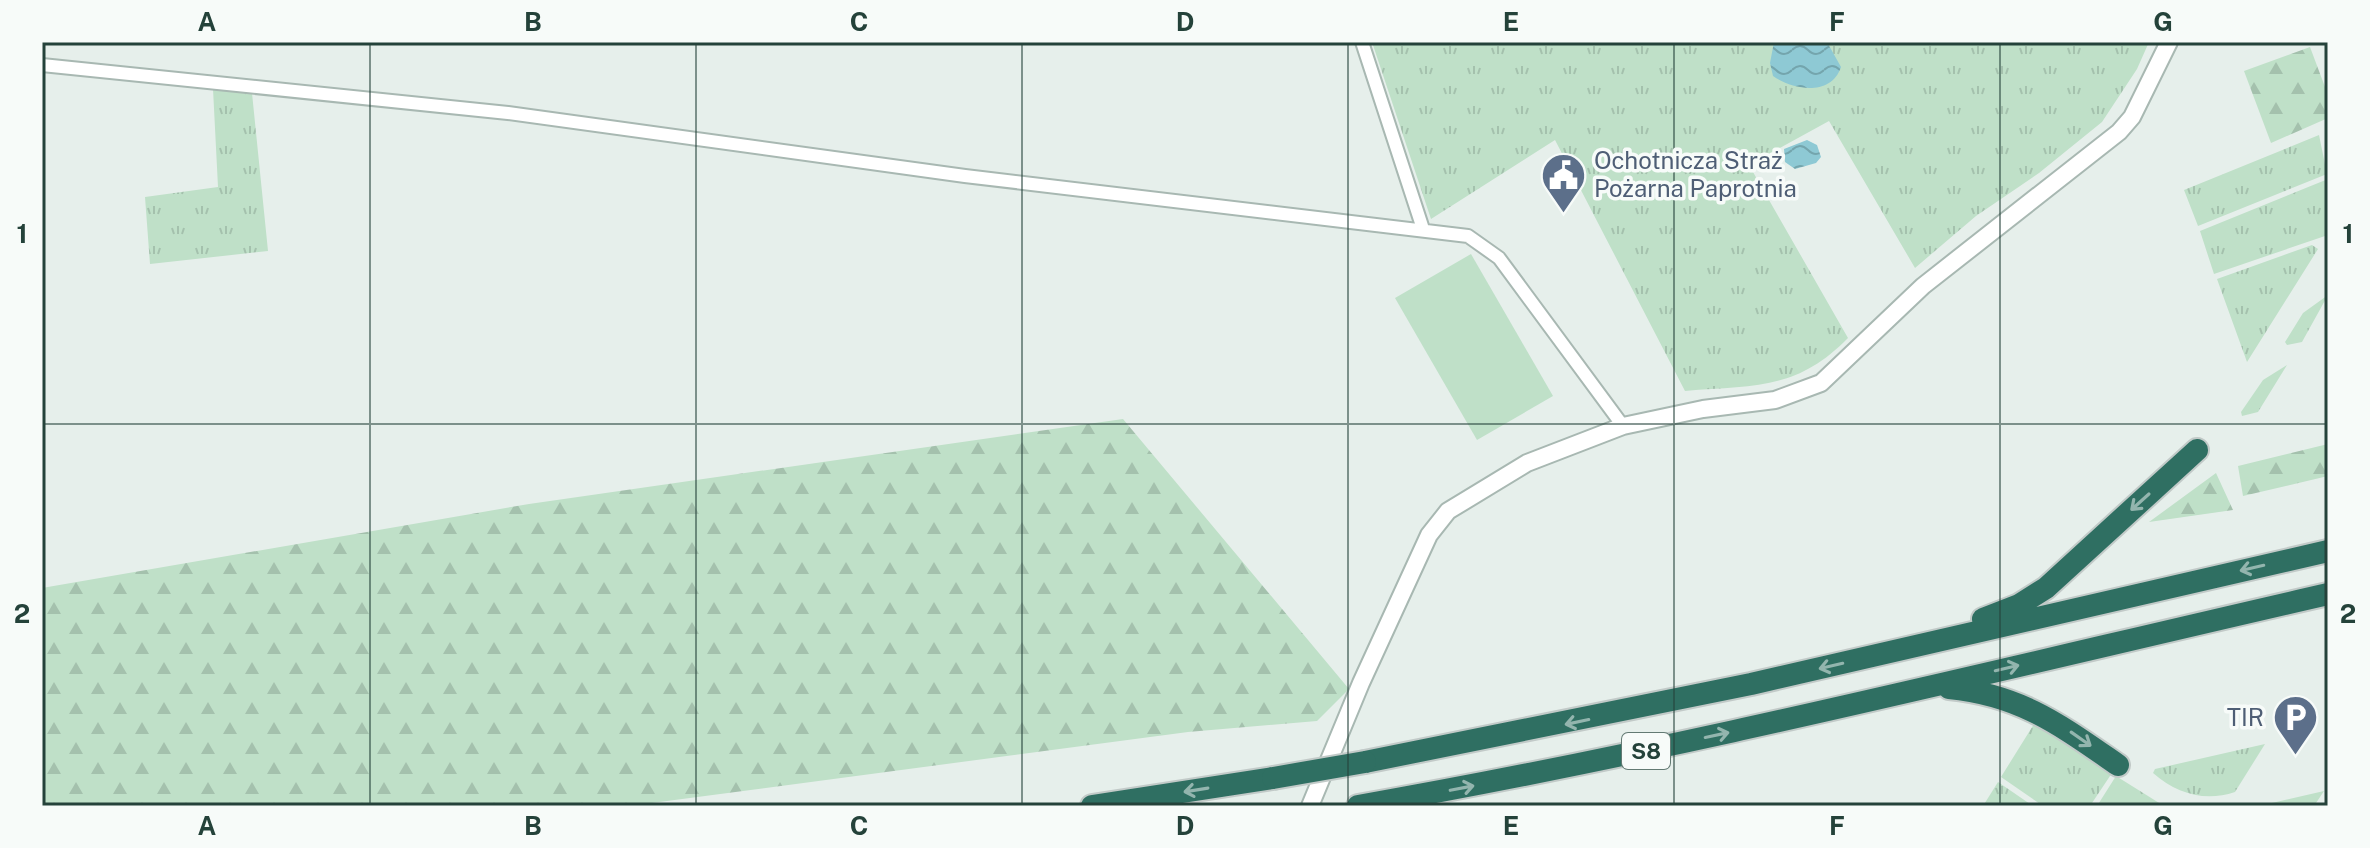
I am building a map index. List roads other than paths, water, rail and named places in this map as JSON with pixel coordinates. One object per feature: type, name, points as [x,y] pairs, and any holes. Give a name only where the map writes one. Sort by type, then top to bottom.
[{"type":"highway","points":[[1907,648],[2019,605],[2046,588],[2197,450]]},
{"type":"highway","name":"S8","points":[[1092,806],[1365,762],[1629,711],[2328,551]]},
{"type":"highway","name":"S8","points":[[1358,806],[1615,757],[2328,594]]},
{"type":"highway","points":[[1931,686],[1987,692],[2028,706],[2118,765]]},
{"type":"street","points":[[1362,42],[1423,229]]},
{"type":"street","points":[[1310,806],[1361,683],[1436,523],[1476,492],[1527,463],[1623,426],[1703,409],[1775,400],[1821,383],[1923,286],[2119,132],[2132,117],[2169,42]]},
{"type":"street","points":[[42,65],[508,113],[965,176],[1468,236],[1499,258],[1623,426]]},
{"type":"water","points":[[1774,42],[1827,42],[1841,67],[1836,77],[1820,87],[1790,85],[1773,76],[1770,63]]},
{"type":"water","points":[[1807,140],[1817,145],[1821,157],[1816,163],[1795,169],[1785,162],[1784,149]]},
{"type":"place","name":"Ochotnicza Straż Pożarna Paprotnia","points":[[1563,214]]},
{"type":"place","name":"TIR","points":[[2295,757]]}]
